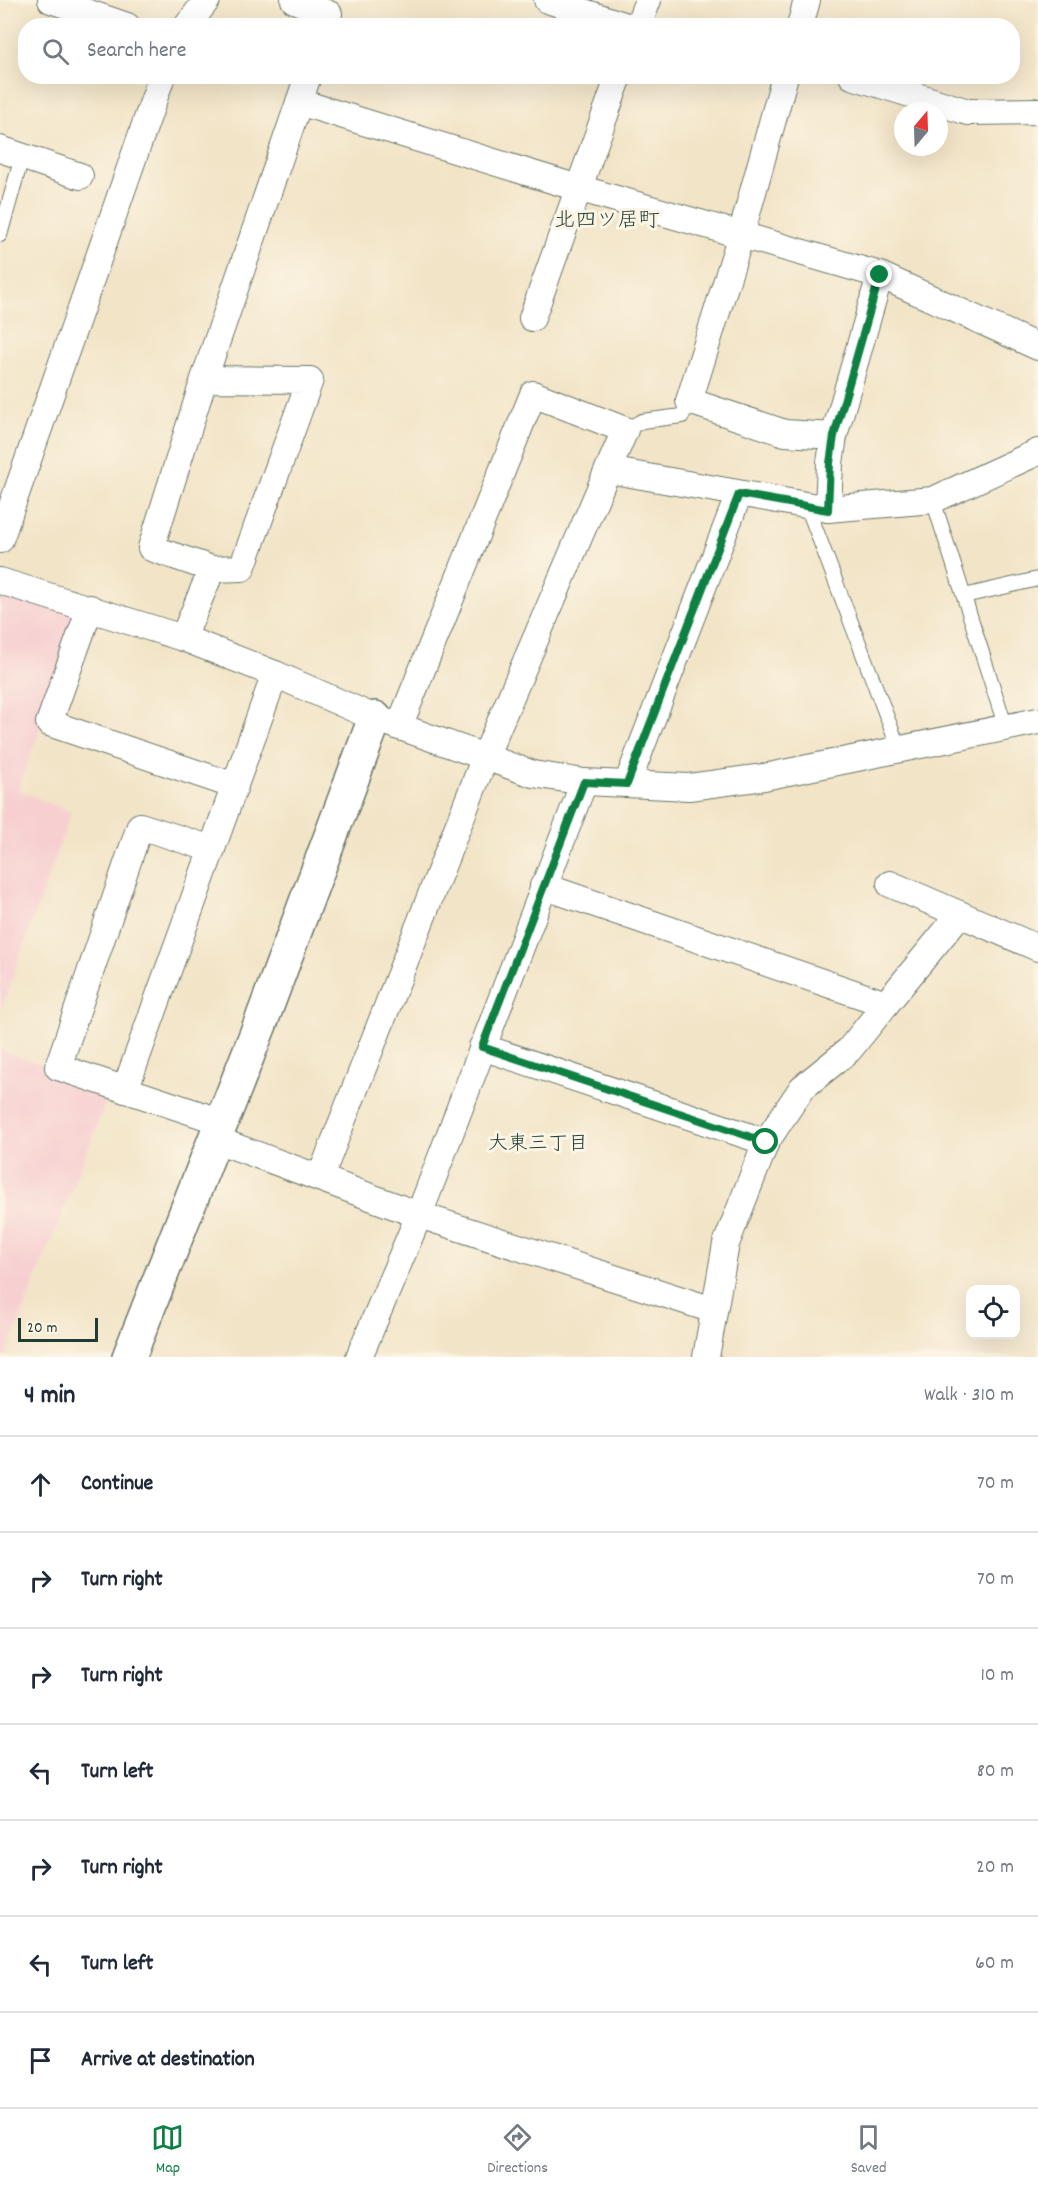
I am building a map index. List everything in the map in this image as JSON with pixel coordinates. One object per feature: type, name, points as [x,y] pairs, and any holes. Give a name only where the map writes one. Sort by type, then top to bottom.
[{"type":"street","points":[[51,0],[104,18]]},
{"type":"street","points":[[193,18],[207,0]]},
{"type":"street","points":[[294,0],[331,13]]},
{"type":"street","points":[[547,0],[602,18]]},
{"type":"street","points":[[641,18],[648,0]]},
{"type":"street","points":[[802,18],[807,0]]},
{"type":"street","points":[[0,540],[159,84]]},
{"type":"street","points":[[204,379],[310,380],[242,568],[212,569],[151,548],[204,379],[305,84]]},
{"type":"street","points":[[532,318],[616,84]]},
{"type":"street","points":[[783,84],[741,235],[689,401],[785,433],[834,436]]},
{"type":"street","points":[[878,84],[968,112],[1038,111]]},
{"type":"street","points":[[299,102],[578,188],[880,275],[1037,348]]},
{"type":"street","points":[[11,153],[80,176]]},
{"type":"street","points":[[818,508],[830,463],[834,436],[880,275]]},
{"type":"street","points":[[129,1357],[218,1130],[387,723],[533,394],[625,430],[485,757],[320,1178]]},
{"type":"street","points":[[608,470],[818,508],[933,500],[1038,452]]},
{"type":"street","points":[[627,784],[739,494]]},
{"type":"street","points":[[183,638],[212,569]]},
{"type":"street","points":[[0,581],[183,638],[387,723],[533,774],[584,782],[700,786],[764,777],[1038,721]]},
{"type":"street","points":[[90,608],[49,723],[235,786]]},
{"type":"street","points":[[125,1090],[275,675]]},
{"type":"street","points":[[359,1357],[418,1215],[584,782]]},
{"type":"street","points":[[212,849],[140,826],[58,1067],[125,1090],[320,1178],[418,1215],[713,1310]]},
{"type":"street","points":[[890,884],[1038,948]]},
{"type":"street","points":[[543,886],[886,1004]]},
{"type":"street","points":[[706,1357],[726,1244],[766,1142],[802,1088],[849,1050],[960,914]]},
{"type":"street","points":[[482,1047],[766,1142]]},
{"type":"lane","points":[[0,235],[11,153]]},
{"type":"lane","points":[[625,430],[642,421],[682,416],[689,401]]},
{"type":"lane","points":[[933,500],[1006,728]]},
{"type":"lane","points":[[818,508],[899,750]]},
{"type":"lane","points":[[964,596],[1038,579]]},
{"type":"shaded area","points":[[0,591],[82,614],[18,790],[71,812],[0,1013]]},
{"type":"shaded area","points":[[0,1050],[111,1089],[5,1357],[0,1357]]},
{"type":"district","name":"北四ツ居町","points":[[607,222]]},
{"type":"district","name":"大東三丁目","points":[[538,1145]]},
{"type":"route","points":[[766,1142],[482,1047],[584,782],[627,784],[739,494],[828,510],[830,463],[834,436],[880,275]]}]
